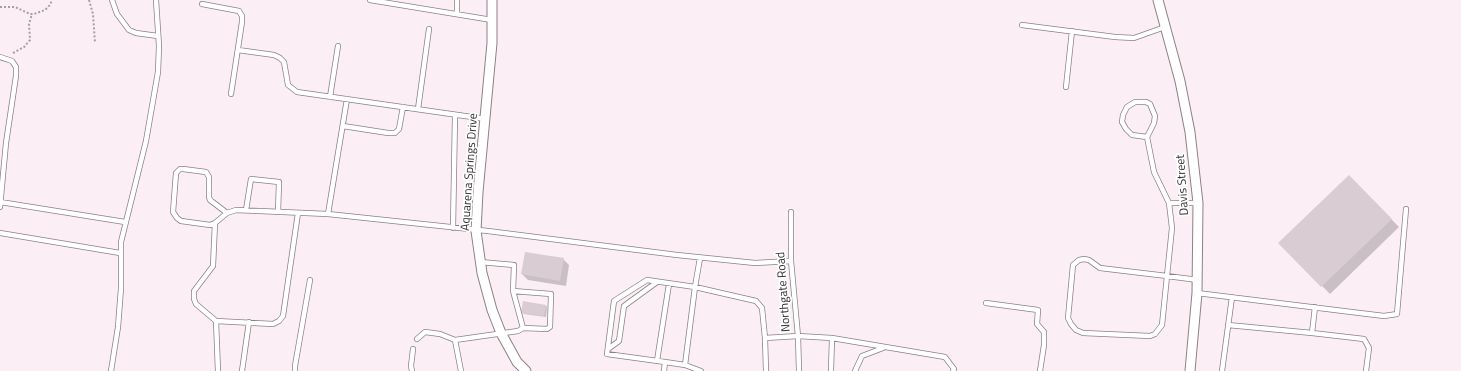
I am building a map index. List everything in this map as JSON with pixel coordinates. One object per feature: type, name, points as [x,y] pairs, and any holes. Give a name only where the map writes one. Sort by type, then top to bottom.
[{"type":"street","name":"Aquarena Springs Drive","points":[[492,0],[492,43],[478,192],[476,230],[480,262],[492,310],[501,333],[518,367],[526,371]]},
{"type":"street","name":"Davis Street","points":[[1158,0],[1180,81],[1190,132],[1198,203],[1198,293],[1190,371]]},
{"type":"lane","points":[[112,0],[117,14],[129,30],[136,33],[158,36]]},
{"type":"lane","points":[[111,371],[118,327],[121,288],[121,242],[146,141],[158,72],[156,0]]},
{"type":"lane","points":[[370,0],[391,2],[492,20]]},
{"type":"lane","points":[[457,0],[457,14]]},
{"type":"lane","points":[[202,4],[239,11],[242,16],[231,94]]},
{"type":"lane","points":[[1022,25],[1134,38],[1165,28]]},
{"type":"lane","points":[[418,109],[429,29]]},
{"type":"lane","points":[[1066,87],[1072,31]]},
{"type":"lane","points":[[330,97],[338,46]]},
{"type":"lane","points":[[238,50],[274,55],[280,58],[284,62],[288,85],[297,92],[486,119]]},
{"type":"lane","points":[[0,207],[6,143],[16,76],[16,67],[12,61],[2,57]]},
{"type":"lane","points":[[328,214],[347,99]]},
{"type":"lane","points":[[1147,137],[1132,135],[1122,122],[1123,115],[1127,107],[1135,102],[1146,102],[1150,104],[1155,116],[1154,122],[1147,137],[1154,172],[1169,203],[1172,228],[1167,276],[1162,325],[1160,330],[1150,336],[1083,333],[1076,330],[1068,318],[1073,265],[1079,260],[1089,260],[1100,268],[1167,276],[1198,280]]},
{"type":"lane","points":[[342,126],[395,133],[399,129],[403,107]]},
{"type":"lane","points":[[452,228],[455,115]]},
{"type":"lane","points":[[227,213],[210,200],[209,176],[206,172],[180,169],[176,173],[173,212],[182,221],[210,225],[215,223],[227,213],[236,210],[328,214],[476,230],[700,258],[755,263],[791,261]]},
{"type":"lane","points":[[246,210],[251,179],[279,182],[278,212]]},
{"type":"lane","points":[[0,202],[125,222]]},
{"type":"lane","points":[[1169,203],[1198,203]]},
{"type":"lane","points":[[1198,293],[1384,316],[1397,314],[1406,209]]},
{"type":"lane","name":"Northgate Road","points":[[791,212],[791,261],[798,336],[798,371]]},
{"type":"lane","points":[[215,223],[212,266],[194,291],[194,299],[196,304],[216,321],[273,324],[279,322],[283,316],[298,213]]},
{"type":"lane","points":[[0,233],[120,253]]},
{"type":"lane","points":[[685,366],[700,258]]},
{"type":"lane","points":[[480,262],[514,265],[513,291],[523,328]]},
{"type":"lane","points":[[295,371],[310,280]]},
{"type":"lane","points":[[701,371],[665,362],[607,354],[614,301],[647,280],[695,287],[756,301],[762,308],[766,371]]},
{"type":"lane","points":[[608,349],[619,341],[624,306],[657,282]]},
{"type":"lane","points":[[657,361],[669,284]]},
{"type":"lane","points":[[416,340],[425,332],[440,334],[455,340],[518,331],[523,328],[548,329],[550,327],[551,294],[513,291]]},
{"type":"lane","points":[[1222,371],[1232,298]]},
{"type":"lane","points":[[986,303],[1038,310],[1037,324],[1044,332],[1044,345],[1040,371]]},
{"type":"lane","points":[[1312,333],[1315,307]]},
{"type":"lane","points":[[216,321],[218,371]]},
{"type":"lane","points":[[242,371],[249,322]]},
{"type":"lane","points":[[1228,325],[1364,339],[1369,348],[1366,371]]},
{"type":"lane","points":[[765,338],[798,336],[832,338],[885,347],[945,358],[954,369],[953,371]]},
{"type":"lane","points":[[832,338],[832,371]]},
{"type":"lane","points":[[455,340],[461,371]]},
{"type":"lane","points":[[855,371],[862,356],[885,347]]},
{"type":"lane","points":[[412,371],[411,366],[413,349]]},
{"type":"lane","points":[[664,371],[665,362]]},
{"type":"path","points":[[0,7],[15,7],[32,14],[38,14],[50,5],[52,0]]},
{"type":"path","points":[[89,0],[93,14],[95,43]]},
{"type":"path","points":[[2,57],[24,47],[30,40],[29,24],[32,14]]},
{"type":"building","points":[[1349,175],[1392,219],[1321,287],[1278,243]]},
{"type":"building","points":[[525,252],[564,258],[560,281],[521,274]]},
{"type":"building","points":[[523,301],[546,305],[544,316],[521,313]]}]
